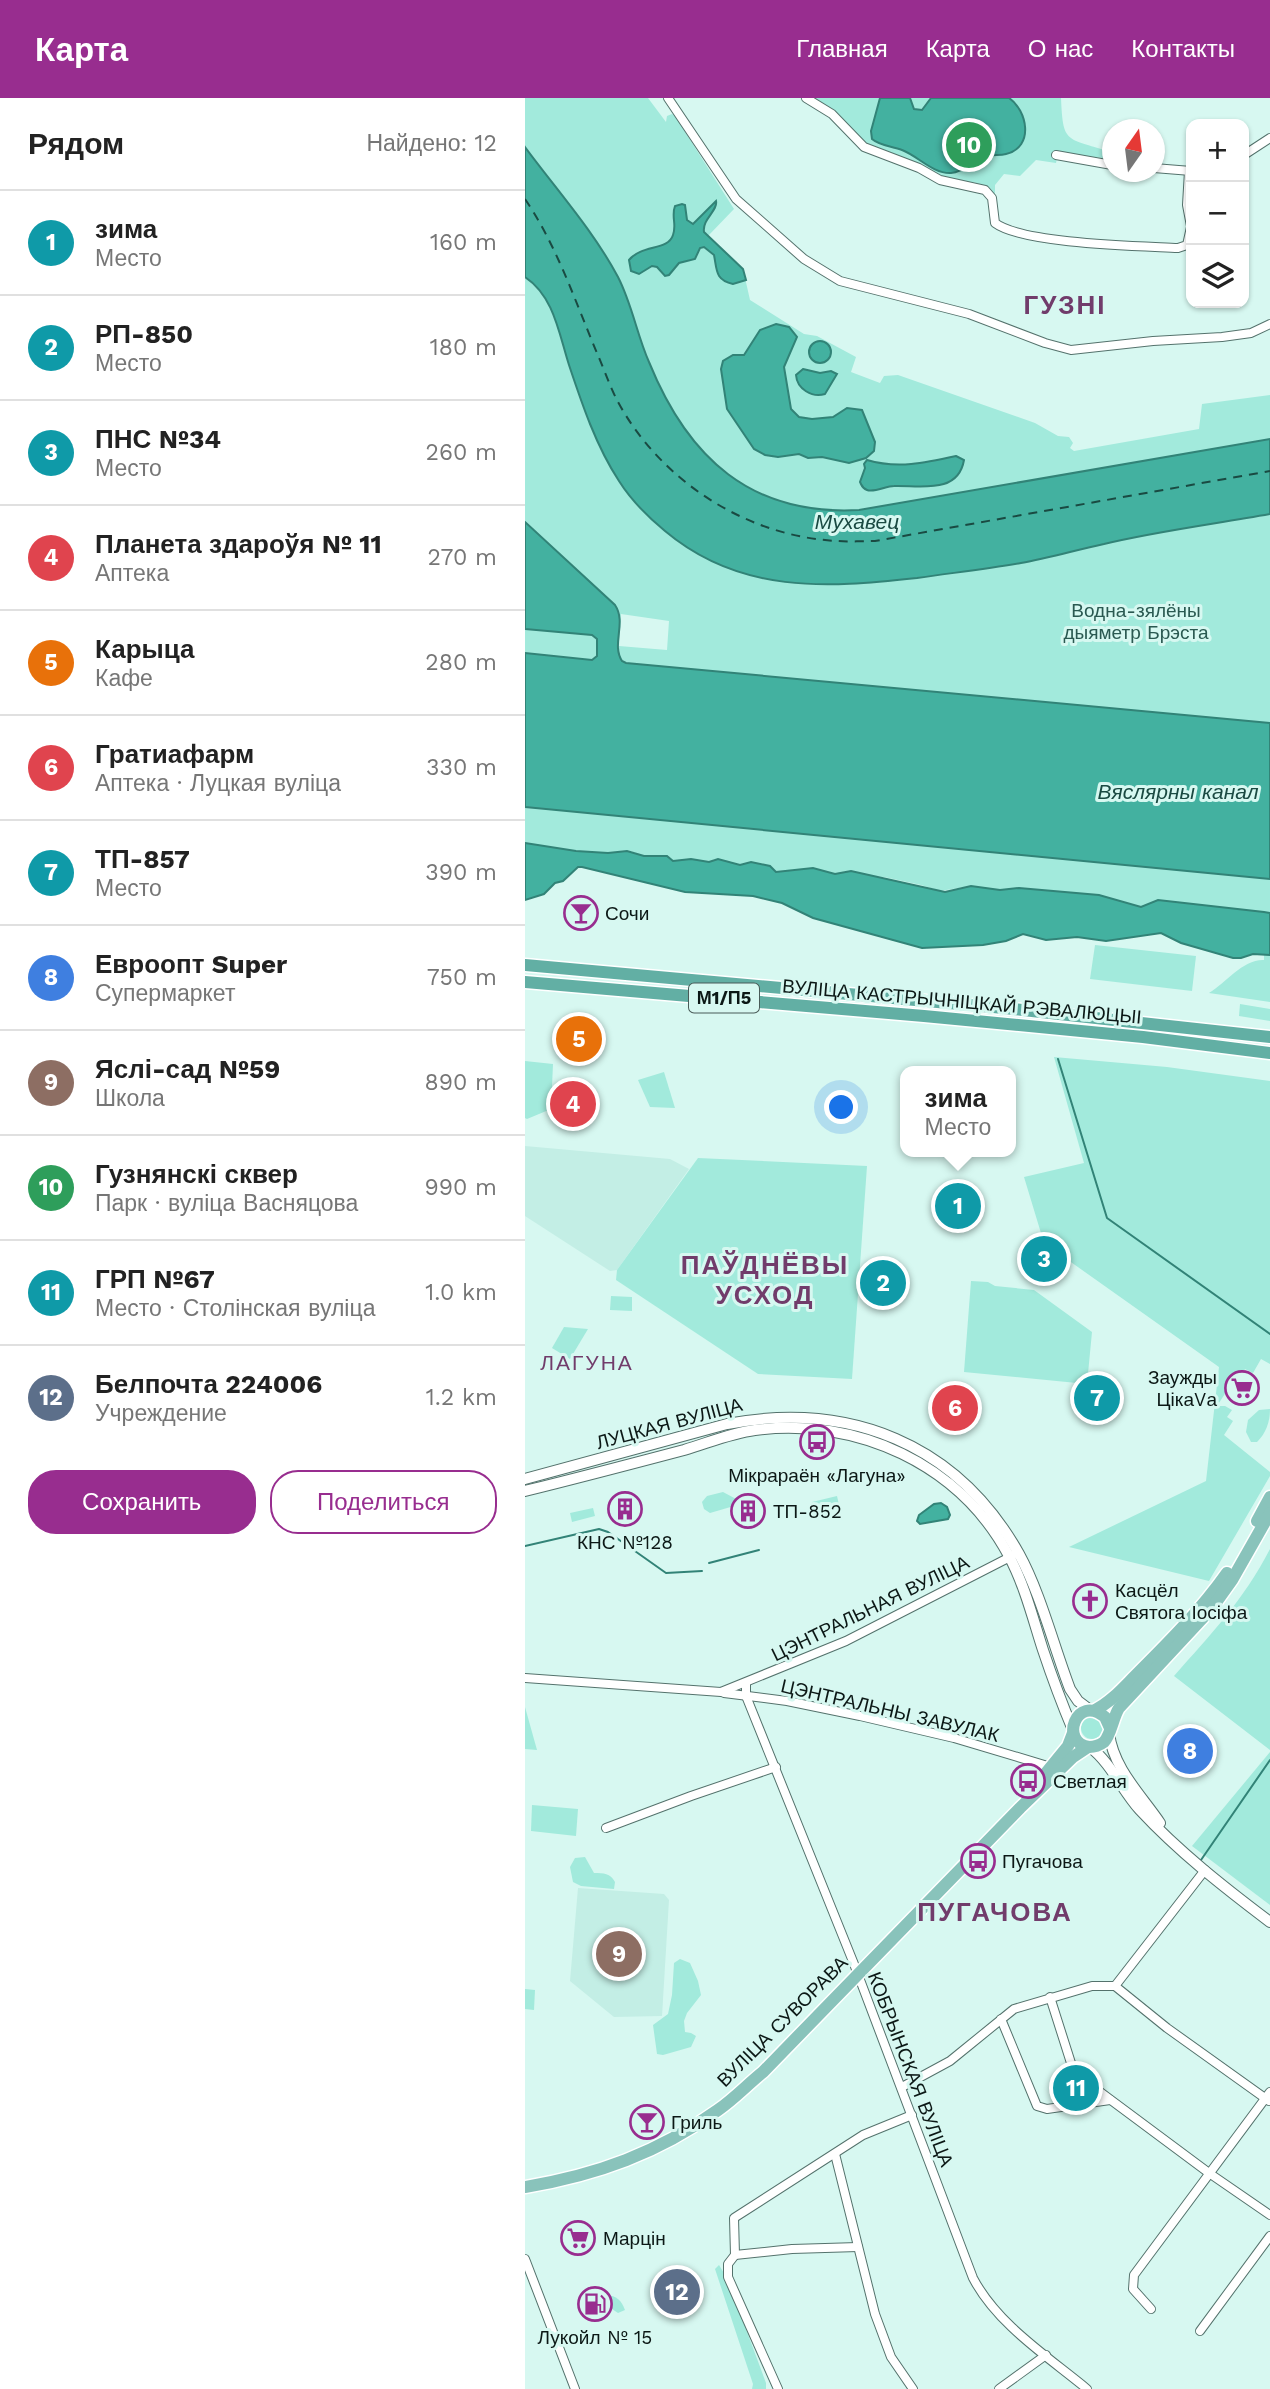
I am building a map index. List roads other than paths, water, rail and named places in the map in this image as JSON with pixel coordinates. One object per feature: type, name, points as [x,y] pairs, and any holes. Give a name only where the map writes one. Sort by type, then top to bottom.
[{"type":"highway","name":"ВУЛІЦА КАСТРЫЧНІЦКАЙ РЭВАЛЮЦЫІ","points":[[525,965],[1004,1007],[1270,1037]]},
{"type":"highway","points":[[543,983],[545,967]]},
{"type":"highway","name":"ВУЛІЦА КАСТРЫЧНІЦКАЙ РЭВАЛЮЦЫІ","points":[[525,982],[1002,1023],[1270,1053]]},
{"type":"highway","points":[[1002,1023],[1004,1007]]},
{"type":"highway","points":[[1034,1027],[1036,1011]]},
{"type":"main road","points":[[1270,1497],[1238,1555],[1207,1600],[1107,1704],[1084,1711],[1075,1719],[1073,1731],[1078,1742],[1089,1747],[1102,1743],[1117,1712],[1133,1691],[1220,1597],[1270,1513]]},
{"type":"main road","points":[[1093,1710],[1105,1717],[1109,1730]]},
{"type":"main road","name":"ВУЛІЦА СУВОРАВА","points":[[1020,1808],[1069,1746],[1073,1731]]},
{"type":"main road","name":"ВУЛІЦА СУВОРАВА","points":[[525,2187],[569,2180],[643,2154],[685,2133],[720,2109],[763,2072],[857,1973],[1073,1756],[1089,1747]]},
{"type":"street","points":[[668,98],[736,199],[804,259],[840,281],[969,314],[1071,350],[1222,337],[1251,333],[1270,324]]},
{"type":"street","points":[[806,98],[832,114],[864,146],[919,168],[940,180],[985,190],[992,198],[995,223],[1005,229],[1023,234],[1094,243],[1178,248],[1187,245]]},
{"type":"street","points":[[1249,152],[1270,138]]},
{"type":"street","points":[[1056,155],[1102,163]]},
{"type":"street","points":[[1165,169],[1186,171]]},
{"type":"street","name":"ЛУЦКАЯ ВУЛІЦА","points":[[525,1479],[727,1424],[778,1418],[832,1420],[887,1434],[919,1450],[956,1475],[988,1508],[1014,1555],[1070,1689],[1079,1701],[1093,1710]]},
{"type":"street","name":"ЛУЦКАЯ ВУЛІЦА","points":[[525,1491],[744,1432],[805,1428],[874,1441],[915,1459],[957,1490],[1014,1555],[1028,1604],[1073,1731]]},
{"type":"street","points":[[687,1436],[690,1448]]},
{"type":"street","name":"ЦЭНТРАЛЬНАЯ ВУЛІЦА","points":[[525,1678],[721,1692],[846,1641],[1014,1555]]},
{"type":"street","name":"КОБРЫНСКАЯ ВУЛІЦА","points":[[746,1683],[746,1696],[978,2286],[996,2311],[1087,2389]]},
{"type":"street","name":"ЦЭНТРАЛЬНЫ ЗАВУЛАК","points":[[721,1692],[787,1701],[911,1728],[1051,1767]]},
{"type":"street","points":[[1109,1730],[1112,1752],[1168,1836]]},
{"type":"street","points":[[1089,1747],[1105,1761],[1129,1797],[1168,1836],[1205,1870],[1270,1922]]},
{"type":"street","points":[[606,1828],[776,1767]]},
{"type":"street","points":[[1115,1986],[1205,1870]]},
{"type":"street","points":[[902,2087],[950,2061],[1020,2006],[1092,1986],[1115,1986],[1158,2021],[1268,2097],[1134,2275],[1133,2289],[1151,2309]]},
{"type":"street","points":[[1050,1997],[1073,2068],[1080,2077],[1270,2216]]},
{"type":"street","points":[[1001,2019],[1037,2106],[1047,2109],[1109,2100]]},
{"type":"street","points":[[778,2389],[728,2277],[729,2264],[735,2255],[734,2218],[863,2135],[912,2115]]},
{"type":"street","points":[[835,2154],[867,2287],[887,2349],[895,2366],[912,2389]]},
{"type":"street","points":[[1200,2332],[1270,2236]]},
{"type":"street","points":[[735,2255],[792,2249],[858,2247]]},
{"type":"street","points":[[525,2259],[575,2389]]},
{"type":"street","points":[[999,2389],[1046,2354]]},
{"type":"water","points":[[880,98],[910,98],[914,109],[922,110],[931,98],[1009,98],[1024,119],[1024,136],[1015,150],[985,157],[964,169],[944,173],[908,153],[872,139],[871,131]]},
{"type":"water","name":"Мухавец","points":[[525,147],[586,226],[618,277],[649,362],[683,426],[704,453],[728,474],[755,491],[786,503],[821,509],[859,510],[1270,439],[1270,514],[1145,535],[1021,563],[917,578],[850,584],[785,582],[754,576],[723,566],[694,552],[646,514],[611,468],[579,395],[554,316],[543,294],[525,277]]},
{"type":"water","points":[[716,201],[715,208],[705,223],[704,232],[743,269],[746,280],[733,284],[723,280],[718,274],[714,255],[704,247],[700,248],[695,259],[679,263],[669,275],[665,276],[657,267],[652,266],[639,274],[631,271],[629,260],[634,255],[670,240],[674,231],[675,206],[685,205],[687,220],[693,224]]},
{"type":"water","points":[[776,324],[789,327],[797,337],[784,367],[791,409],[799,417],[812,419],[833,417],[847,408],[862,410],[875,442],[874,451],[866,458],[849,463],[822,457],[808,458],[799,454],[778,457],[765,455],[754,449],[727,409],[721,369],[723,361],[733,355],[744,355],[760,330]]},
{"type":"water","points":[[816,341],[824,341],[831,348],[831,356],[824,363],[816,363],[809,356],[809,348]]},
{"type":"water","points":[[803,369],[837,374],[825,394],[815,395],[802,388],[797,380],[796,375]]},
{"type":"water","points":[[956,456],[964,460],[960,471],[954,479],[936,486],[891,486],[870,491],[863,488],[860,482],[867,460],[900,465]]},
{"type":"water","name":"Вяслярны канал","points":[[525,522],[615,605],[620,619],[619,654],[626,663],[1270,723],[1270,879],[525,807],[525,653],[592,660],[597,656],[597,639],[592,635],[525,629]]},
{"type":"water","points":[[525,843],[576,851],[627,851],[644,856],[667,856],[673,861],[691,859],[709,862],[718,859],[740,865],[751,862],[770,866],[776,872],[813,868],[835,874],[851,871],[945,892],[971,886],[1000,890],[1019,888],[1099,895],[1141,907],[1158,900],[1264,912],[1270,913],[1270,955],[1253,954],[1233,958],[1181,943],[1161,933],[1106,941],[1077,937],[1046,940],[1023,934],[1006,941],[983,945],[922,948],[813,918],[782,903],[753,896],[685,892],[582,867],[578,867],[563,881],[555,883],[544,894],[525,900]]},
{"type":"water","points":[[941,1503],[947,1507],[950,1515],[948,1519],[920,1524],[917,1521],[919,1515],[934,1504]]},
{"type":"waterway","points":[[1058,1059],[1107,1218],[1270,1334]]},
{"type":"waterway","points":[[525,1546],[599,1529],[608,1532],[666,1573],[702,1571]]},
{"type":"waterway","points":[[709,1563],[759,1550]]},
{"type":"waterway","points":[[1201,1860],[1270,1760]]},
{"type":"place","name":"Гузнянскі сквер","points":[[969,145]]},
{"type":"place","name":"Сочи","points":[[581,913]]},
{"type":"place","name":"Карыца","points":[[579,1039]]},
{"type":"place","name":"Планета здароўя № 11","points":[[573,1104]]},
{"type":"place","name":"зима","points":[[958,1206]]},
{"type":"place","name":"ПНС №34","points":[[1044,1259]]},
{"type":"place","name":"РП-850","points":[[883,1283]]},
{"type":"place","name":"Заужды ЦікаVа","points":[[1242,1388]]},
{"type":"place","name":"ТП-857","points":[[1097,1398]]},
{"type":"place","name":"Гратиафарм","points":[[955,1408]]},
{"type":"place","name":"Мікрараён «Лагуна»","points":[[817,1442]]},
{"type":"place","name":"КНС №128","points":[[625,1509]]},
{"type":"place","name":"ТП-852","points":[[748,1511]]},
{"type":"place","name":"Касцёл Святога Іосіфа","points":[[1090,1601]]},
{"type":"place","name":"Евроопт Super","points":[[1190,1751]]},
{"type":"place","name":"Светлая","points":[[1028,1781]]},
{"type":"place","name":"Пугачова","points":[[978,1861]]},
{"type":"place","name":"Яслі-сад №59","points":[[619,1954]]},
{"type":"place","name":"ГРП №67","points":[[1076,2088]]},
{"type":"place","name":"Гриль","points":[[647,2122]]},
{"type":"place","name":"Марцін","points":[[578,2238]]},
{"type":"place","name":"Белпочта 224006","points":[[677,2292]]},
{"type":"place","name":"Лукойл № 15","points":[[595,2304]]},
{"type":"district","name":"ГУЗНІ","points":[[1065,305]]},
{"type":"district","name":"ПАЎДНЁВЫ УСХОД","points":[[765,1280]]},
{"type":"district","name":"ЛАГУНА","points":[[587,1363]]},
{"type":"district","name":"ПУГАЧОВА","points":[[995,1912]]},
{"type":"park label","name":"Водна-зялёны дыяметр Брэста","points":[[1136,621]]}]
